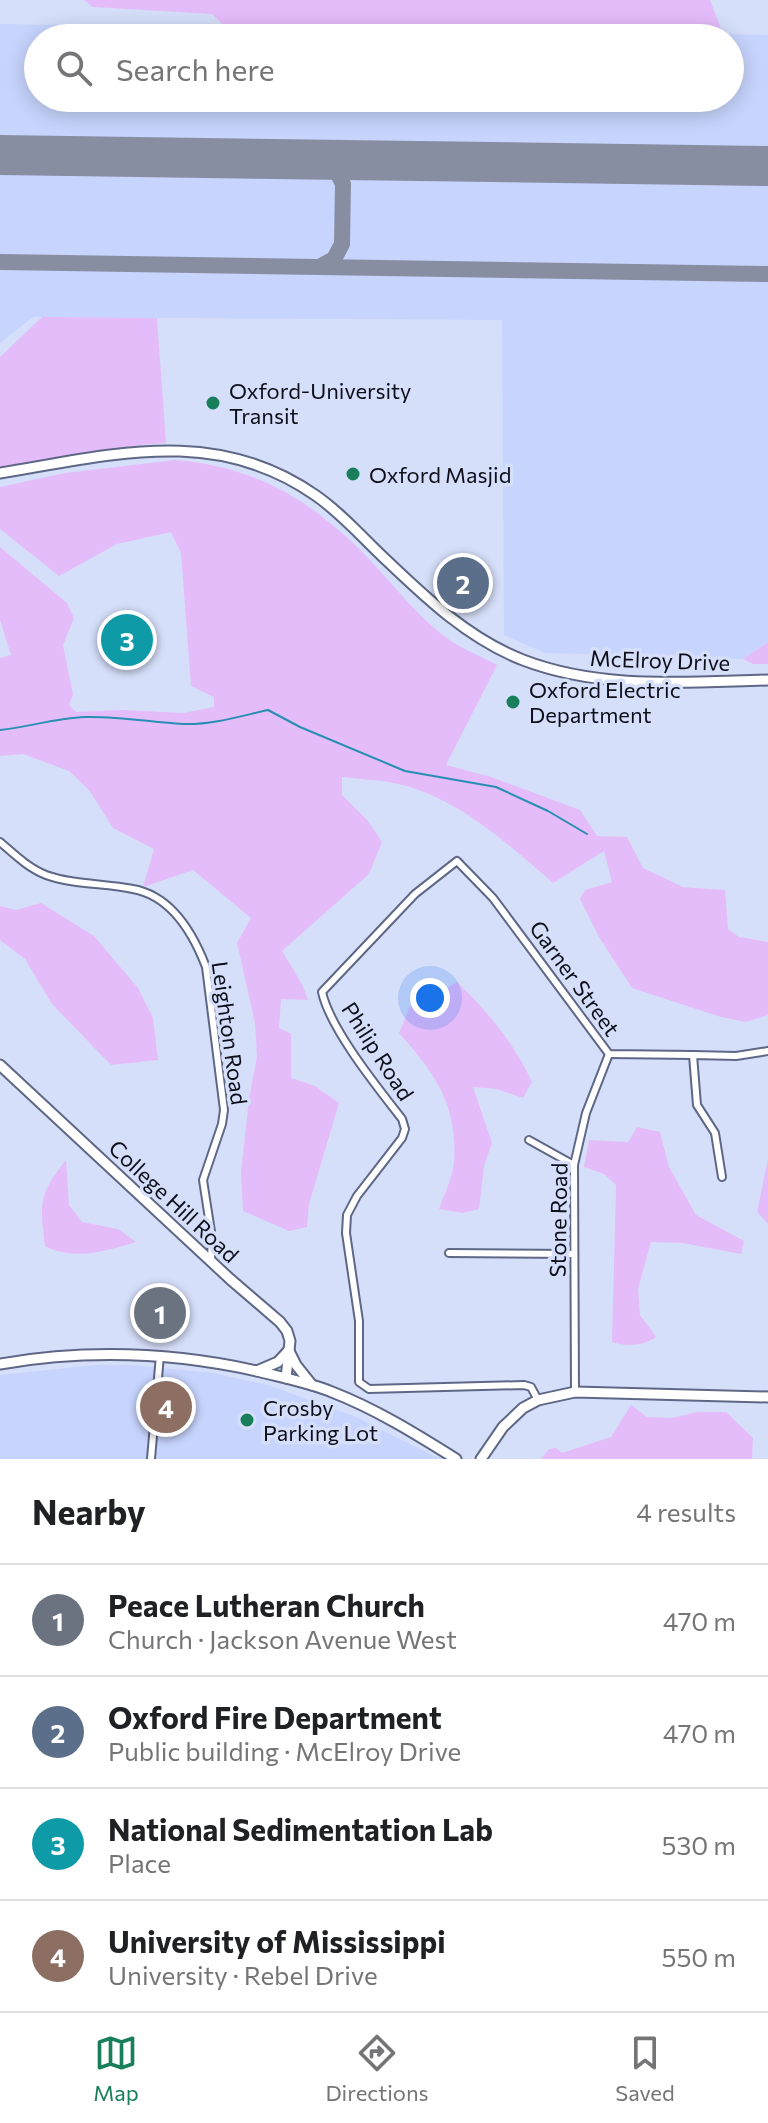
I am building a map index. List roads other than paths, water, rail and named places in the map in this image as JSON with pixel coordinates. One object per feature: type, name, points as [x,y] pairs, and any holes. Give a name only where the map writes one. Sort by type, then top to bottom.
[{"type":"street","name":"McElroy Drive","points":[[0,473],[157,449],[211,452],[243,460],[279,473],[316,495],[456,622],[484,641],[520,659],[558,672],[599,680],[768,680]]},
{"type":"street","name":"Leighton Road","points":[[0,842],[46,875],[133,889],[162,899],[199,947],[206,967],[224,1110],[203,1180],[212,1238],[211,1260]]},
{"type":"street","name":"Garner Street","points":[[457,861],[493,898],[609,1054],[736,1056],[768,1051]]},
{"type":"street","name":"Philip Road","points":[[457,861],[415,894],[322,992],[336,1024],[356,1057],[402,1119],[405,1129],[402,1138],[357,1196],[347,1215],[346,1233],[359,1321],[359,1382],[369,1389],[524,1385],[531,1387],[538,1400]]},
{"type":"street","name":"Stone Road","points":[[575,1392],[574,1165],[586,1113],[609,1054]]},
{"type":"street","points":[[693,1055],[697,1105],[715,1133],[722,1177]]},
{"type":"street","name":"College Hill Road","points":[[0,1065],[280,1322],[287,1331],[289,1350],[296,1365],[312,1385]]},
{"type":"street","points":[[529,1140],[574,1165]]},
{"type":"street","points":[[449,1253],[574,1254]]},
{"type":"street","points":[[257,1371],[278,1362],[289,1350]]},
{"type":"street","points":[[286,1378],[289,1350]]},
{"type":"street","points":[[0,1364],[66,1355],[112,1353],[221,1363],[312,1385],[383,1415],[456,1459]]},
{"type":"street","points":[[151,1459],[160,1355]]},
{"type":"street","points":[[481,1459],[503,1427],[523,1408],[538,1400],[575,1392],[768,1397]]},
{"type":"waterway","points":[[0,730],[85,717],[194,724],[268,710],[300,727],[405,771],[496,787],[548,811],[587,834]]},
{"type":"place","name":"Oxford-University Transit","points":[[213,403]]},
{"type":"place","name":"Oxford Masjid","points":[[353,474]]},
{"type":"place","name":"Oxford Fire Department","points":[[463,583]]},
{"type":"place","name":"National Sedimentation Lab","points":[[127,640]]},
{"type":"place","name":"Oxford Electric Department","points":[[513,702]]},
{"type":"place","name":"Peace Lutheran Church","points":[[160,1313]]},
{"type":"place","name":"University of Mississippi","points":[[166,1407]]},
{"type":"place","name":"Crosby Parking Lot","points":[[247,1420]]}]
